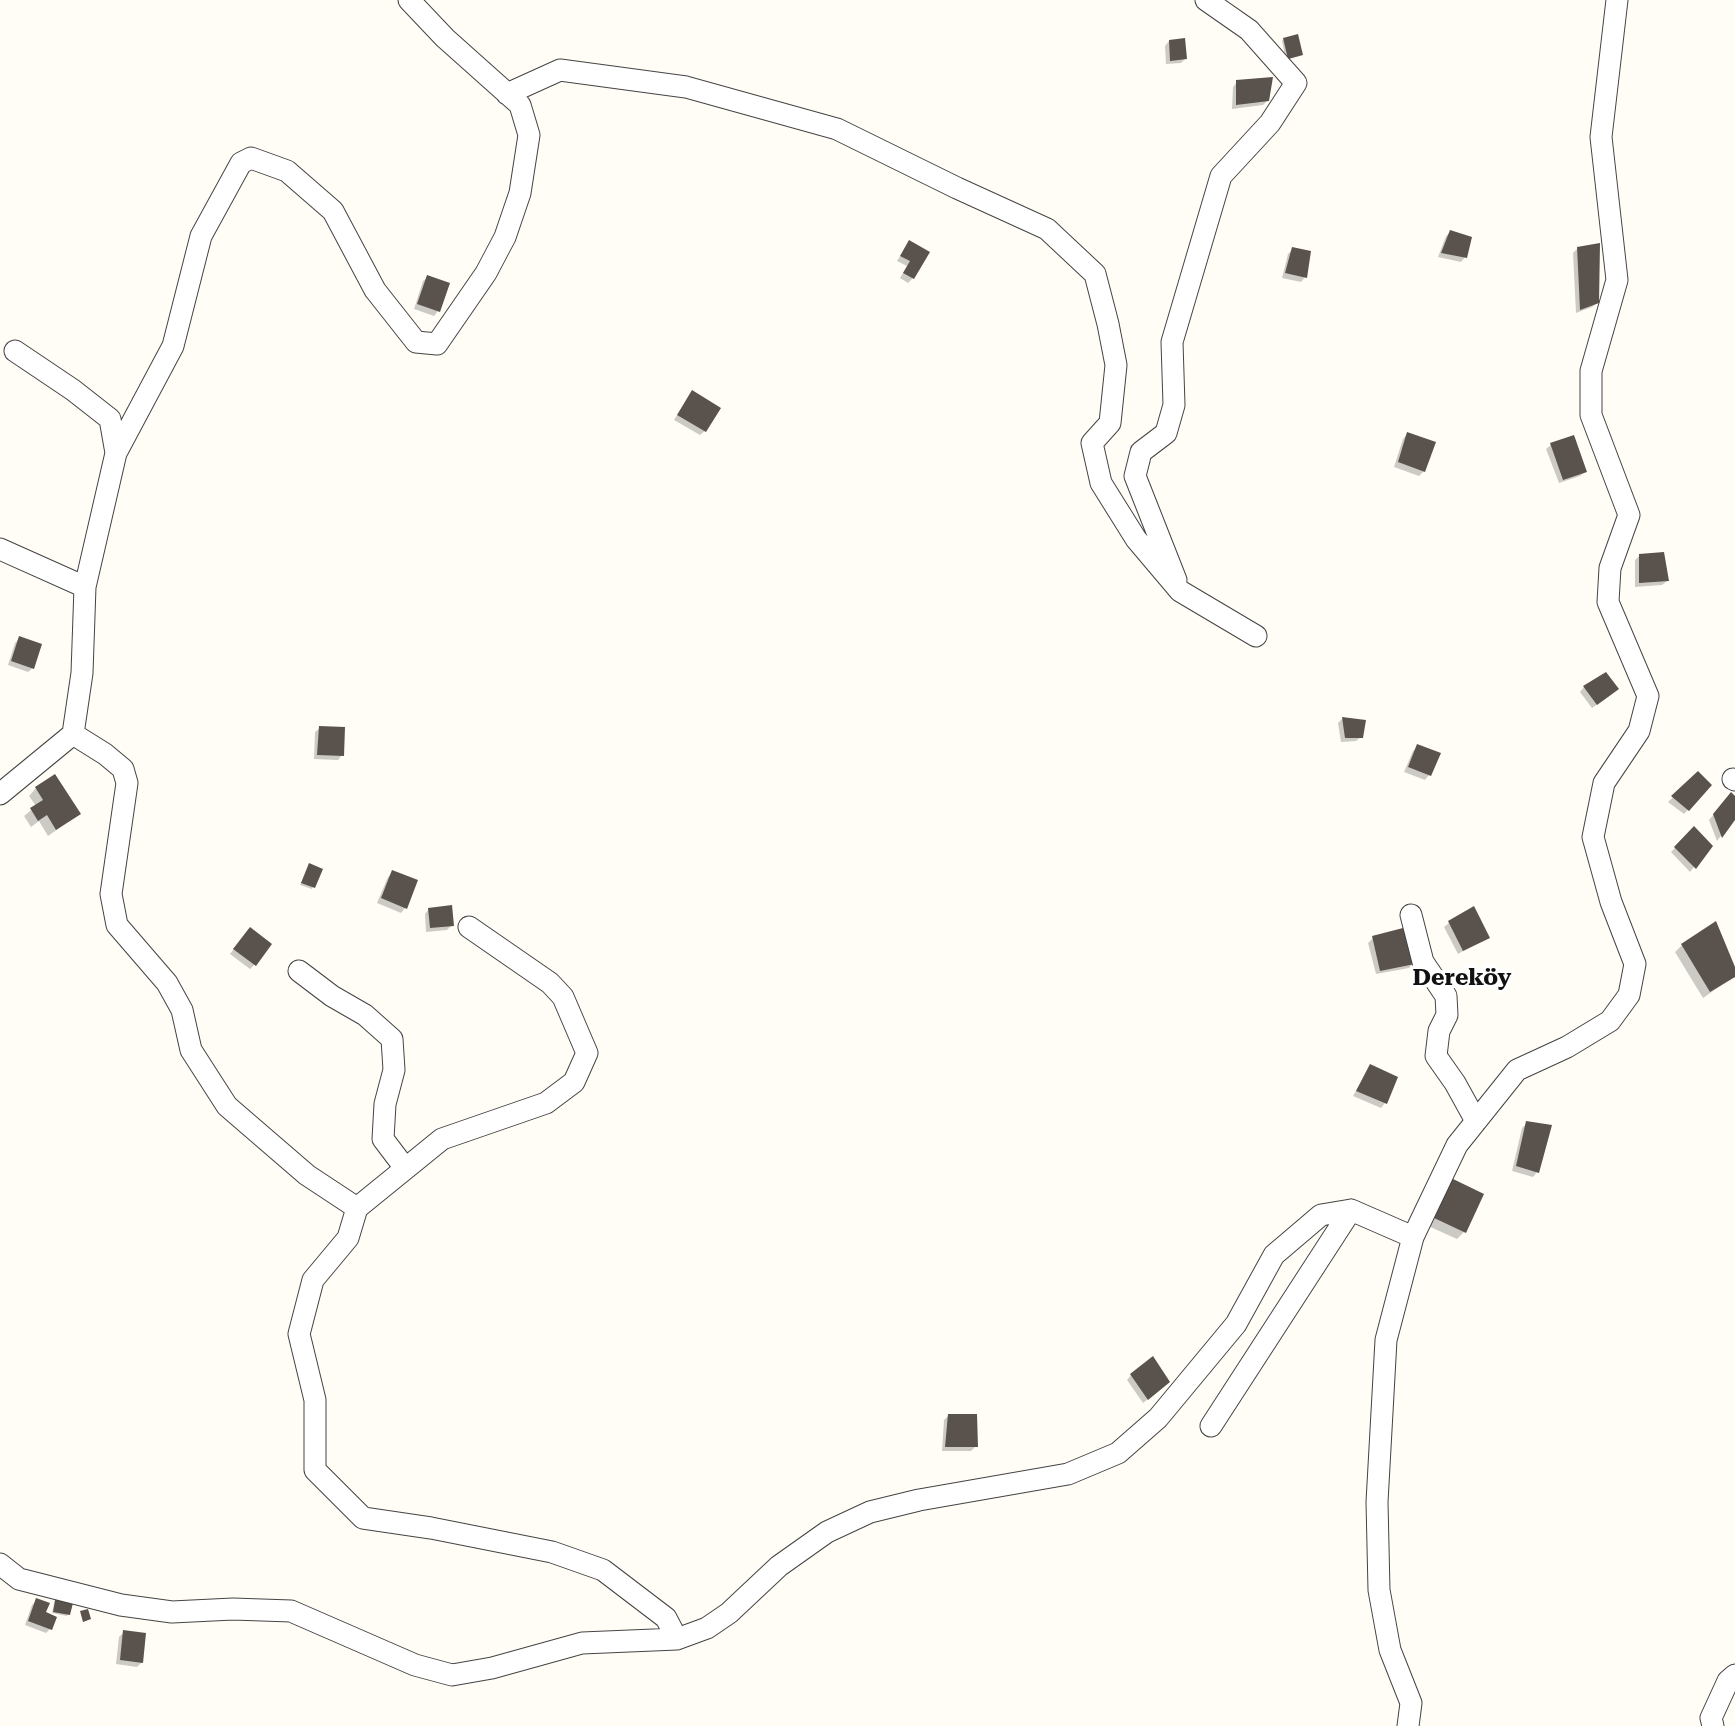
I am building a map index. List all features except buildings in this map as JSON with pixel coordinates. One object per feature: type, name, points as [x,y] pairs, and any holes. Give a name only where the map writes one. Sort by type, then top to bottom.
[{"type":"street","points":[[0,794],[73,734],[82,673],[85,587],[116,453],[173,346],[201,236],[241,163],[251,158],[287,171],[332,211],[374,290],[416,342],[437,344],[486,273],[505,237],[520,193],[529,135],[520,105],[445,37],[409,0]]},
{"type":"street","points":[[1180,591],[1135,476],[1141,452],[1166,433],[1174,405],[1172,342],[1221,176],[1270,123],[1296,83],[1249,30],[1206,0]]},
{"type":"street","points":[[1408,1726],[1411,1703],[1390,1650],[1379,1590],[1377,1502],[1386,1340],[1413,1237],[1457,1145],[1517,1070],[1567,1047],[1609,1021],[1629,995],[1634,964],[1611,902],[1593,837],[1604,783],[1639,731],[1648,696],[1608,602],[1610,568],[1629,515],[1591,415],[1591,371],[1617,280],[1601,137],[1617,0]]},
{"type":"street","points":[[507,94],[560,70],[686,86],[837,128],[1047,229],[1095,274],[1108,324],[1116,365],[1110,423],[1092,443],[1101,483],[1136,539],[1180,591],[1255,636]]},
{"type":"street","points":[[15,351],[110,419],[116,453]]},
{"type":"street","points":[[0,549],[85,587]]},
{"type":"street","points":[[73,734],[123,769],[127,783],[111,894],[117,925],[167,983],[182,1010],[191,1050],[227,1106],[307,1175],[358,1208]]},
{"type":"street","points":[[1411,915],[1423,962],[1446,996],[1447,1015],[1439,1031],[1436,1056],[1476,1121]]},
{"type":"street","points":[[469,927],[550,983],[563,997],[587,1053],[574,1082],[546,1103],[443,1139],[358,1208],[348,1238],[313,1280],[299,1334],[315,1400],[316,1470],[363,1518],[552,1552],[603,1570],[666,1618],[677,1639]]},
{"type":"street","points":[[299,971],[332,996],[365,1015],[392,1039],[394,1070],[385,1104],[383,1139],[405,1168]]},
{"type":"street","points":[[0,1564],[19,1579],[121,1605],[172,1612],[233,1609],[291,1611],[415,1665],[452,1675],[492,1668],[582,1643],[677,1639],[707,1628],[729,1613],[779,1566],[828,1532],[870,1512],[919,1500],[1068,1474],[1118,1453],[1158,1418],[1236,1324],[1274,1255],[1321,1215],[1351,1210],[1413,1237]]},
{"type":"street","points":[[1211,1426],[1351,1210]]},
{"type":"street","points":[[1713,1726],[1712,1718],[1728,1681],[1735,1675]]},
{"type":"district","name":"Dereköy","points":[[1462,978]]}]
